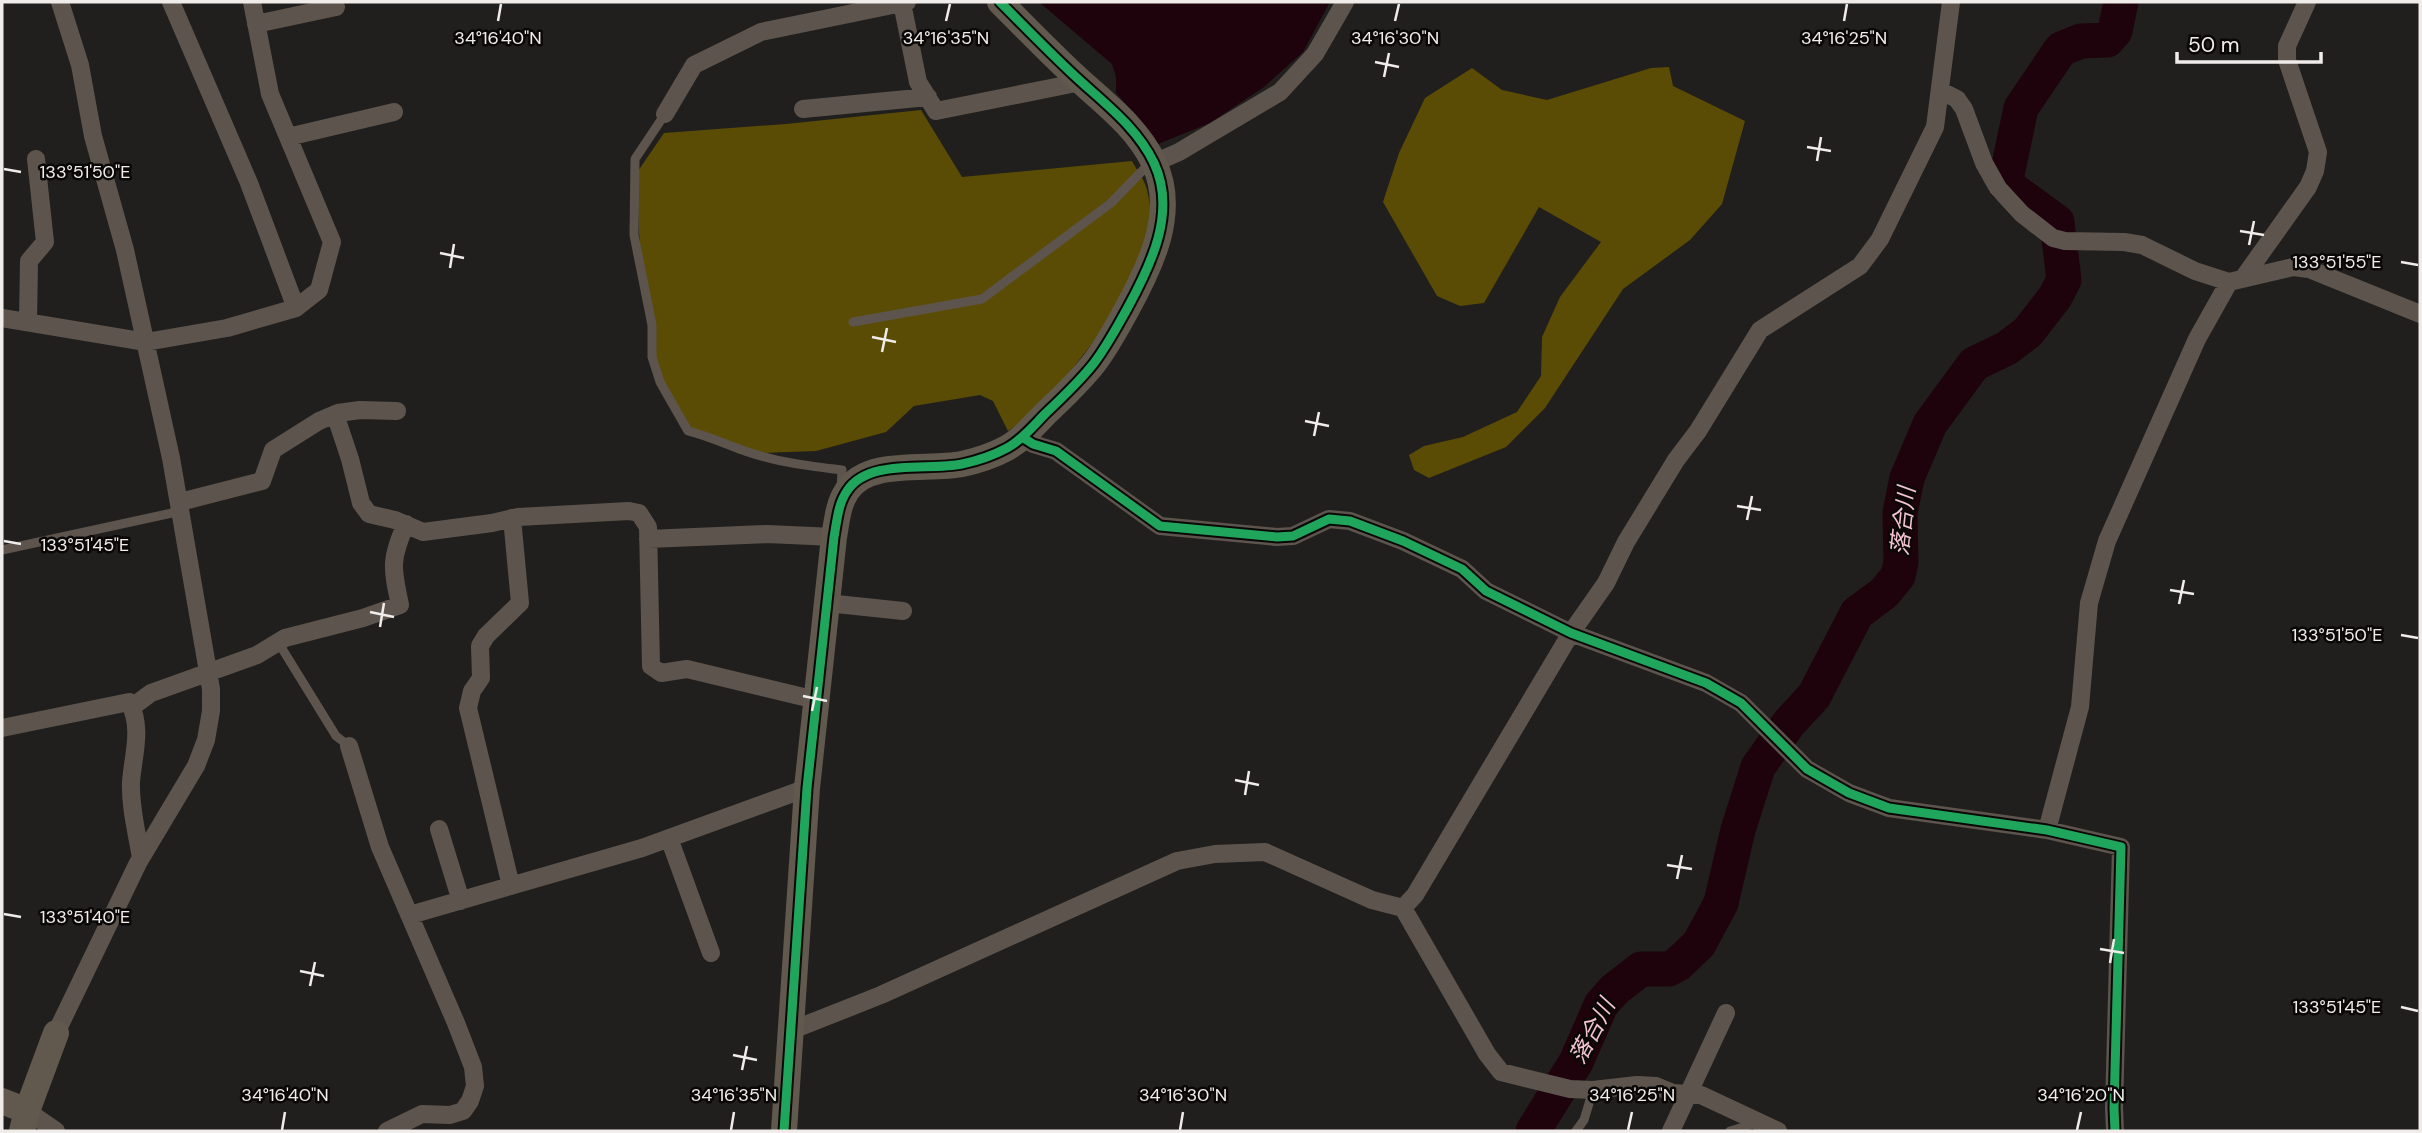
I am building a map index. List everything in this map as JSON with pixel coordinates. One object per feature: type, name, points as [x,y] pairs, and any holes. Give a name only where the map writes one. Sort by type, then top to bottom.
[{"type":"street","points":[[24,1121],[56,1033],[141,858],[196,766],[206,740],[211,711],[209,673],[181,507],[146,342],[125,250],[93,136],[80,65],[60,2]]},
{"type":"street","points":[[172,2],[249,183],[296,308]]},
{"type":"street","points":[[2,318],[146,342],[227,328],[296,308],[319,290],[332,242],[270,94],[252,2]]},
{"type":"street","points":[[665,114],[694,65],[761,32],[905,2],[918,82],[936,111],[1081,82]]},
{"type":"street","points":[[784,1131],[807,788],[834,537],[840,504],[855,482],[868,474],[961,464],[1006,449],[1021,437],[1095,362],[1113,335],[1149,266],[1159,239],[1163,210],[1154,163],[1124,120],[1081,82],[1000,2]]},
{"type":"street","points":[[1154,163],[1180,152],[1280,92],[1315,54],[1345,2]]},
{"type":"street","points":[[1403,908],[1415,895],[1572,633],[1606,583],[1626,542],[1760,330],[1860,266],[1880,239],[1936,127],[1951,2]]},
{"type":"street","points":[[2047,830],[2080,707],[2089,603],[2107,541],[2197,339],[2237,280],[2308,187],[2315,171],[2318,152],[2287,60],[2287,46],[2307,2]]},
{"type":"street","points":[[256,24],[336,7]]},
{"type":"street","points":[[1941,91],[1957,99],[1965,109],[1984,163],[1998,188],[2022,214],[2059,240],[2142,245],[2195,271],[2237,280],[2292,267],[2309,269],[2420,314]]},
{"type":"street","points":[[803,108],[928,97]]},
{"type":"street","points":[[288,137],[394,112]]},
{"type":"street","points":[[28,322],[29,261],[45,242],[36,159]]},
{"type":"street","points":[[181,507],[262,481],[273,450],[319,421],[335,414],[360,410],[397,411]]},
{"type":"street","points":[[335,414],[361,503],[369,514],[406,524],[423,532],[512,518],[629,510],[639,513],[648,527],[649,539],[651,666],[662,673],[687,668],[817,701]]},
{"type":"street","points":[[1021,437],[1056,451],[1160,526],[1278,537],[1293,536],[1329,519],[1350,521],[1403,541],[1462,569],[1486,591],[1572,633],[1706,683],[1741,703],[1807,769],[1829,783],[1878,805],[2047,830],[2121,846],[2115,1131]]},
{"type":"street","points":[[511,886],[468,708],[471,691],[481,678],[480,646],[486,636],[520,603],[512,518]]},
{"type":"street","points":[[132,707],[151,693],[257,655],[285,638],[363,618],[400,605],[393,558],[406,524]]},
{"type":"street","points":[[649,539],[767,534],[834,537]]},
{"type":"street","points":[[827,603],[903,611]]},
{"type":"street","points":[[2,728],[129,702],[137,744],[131,783],[141,858]]},
{"type":"street","points":[[349,746],[380,846],[461,1034],[473,1067],[475,1086],[463,1111],[450,1115],[422,1114],[387,1131]]},
{"type":"street","points":[[410,915],[642,848],[807,788]]},
{"type":"street","points":[[439,829],[461,901]]},
{"type":"street","points":[[669,838],[711,953]]},
{"type":"street","points":[[790,1031],[881,995],[1177,861],[1215,854],[1265,852],[1372,900],[1403,908],[1486,1054],[1501,1072],[1570,1089],[1593,1090],[1637,1085],[1656,1086],[1673,1093],[1701,1095],[1757,1127],[1778,1131]]},
{"type":"street","points":[[1671,1131],[1726,1013]]},
{"type":"street","points":[[2,1101],[24,1121],[56,1131]]},
{"type":"lane","points":[[665,114],[635,159],[634,170],[634,235],[652,325],[652,356],[660,382],[688,431],[710,436],[744,451],[770,458],[842,470],[840,504]]},
{"type":"lane","points":[[853,322],[982,299],[1111,203],[1143,170],[1154,163]]},
{"type":"lane","points":[[2,550],[181,507]]},
{"type":"lane","points":[[278,642],[336,736],[349,746]]},
{"type":"lane","points":[[1576,1131],[1584,1120],[1593,1090]]},
{"type":"lane","points":[[1730,1131],[1757,1127]]},
{"type":"shaded area","points":[[1039,2],[1330,2],[1303,52],[1264,87],[1210,123],[1158,144],[1116,93],[1116,77],[1112,64]]},
{"type":"shaded area","points":[[1669,67],[1673,86],[1745,121],[1722,204],[1690,240],[1623,289],[1545,408],[1506,447],[1429,478],[1414,470],[1409,455],[1424,446],[1463,437],[1517,412],[1541,376],[1542,337],[1560,297],[1601,242],[1539,207],[1484,303],[1460,306],[1437,296],[1383,202],[1399,153],[1425,98],[1472,68],[1502,90],[1547,100],[1651,68]]},
{"type":"shaded area","points":[[921,110],[962,177],[1132,161],[1147,189],[1150,232],[1143,256],[1130,283],[1094,341],[1050,394],[1008,431],[993,401],[980,395],[914,406],[886,432],[816,451],[739,454],[692,431],[664,387],[649,334],[639,233],[638,171],[664,133]]},
{"type":"waterway","name":"落合川","points":[[1533,1131],[1576,1062],[1601,1005],[1614,990],[1641,969],[1669,969],[1699,944],[1721,903],[1738,830],[1758,767],[1789,723],[1814,696],[1857,613],[1884,593],[1898,576],[1901,562],[1900,513],[1907,478],[1930,424],[1974,364],[2007,348],[2028,332],[2055,297],[2064,280],[2057,222],[2005,184],[2021,108],[2061,49],[2081,41],[2107,40],[2115,31],[2121,2]]},
{"type":"cycle path","points":[[784,1131],[807,788],[834,537],[842,501],[847,491],[869,474],[900,468],[967,463],[1002,451],[1023,437],[1077,383],[1103,350],[1145,275],[1162,219],[1160,182],[1154,163],[1139,138],[1000,2]]},
{"type":"cycle path","points":[[1022,437],[1033,444],[1056,451],[1160,526],[1277,537],[1293,536],[1329,519],[1350,521],[1403,541],[1462,569],[1486,591],[1571,633],[1706,683],[1741,703],[1807,769],[1849,793],[1889,808],[2047,830],[2121,847],[2115,1131]]}]
